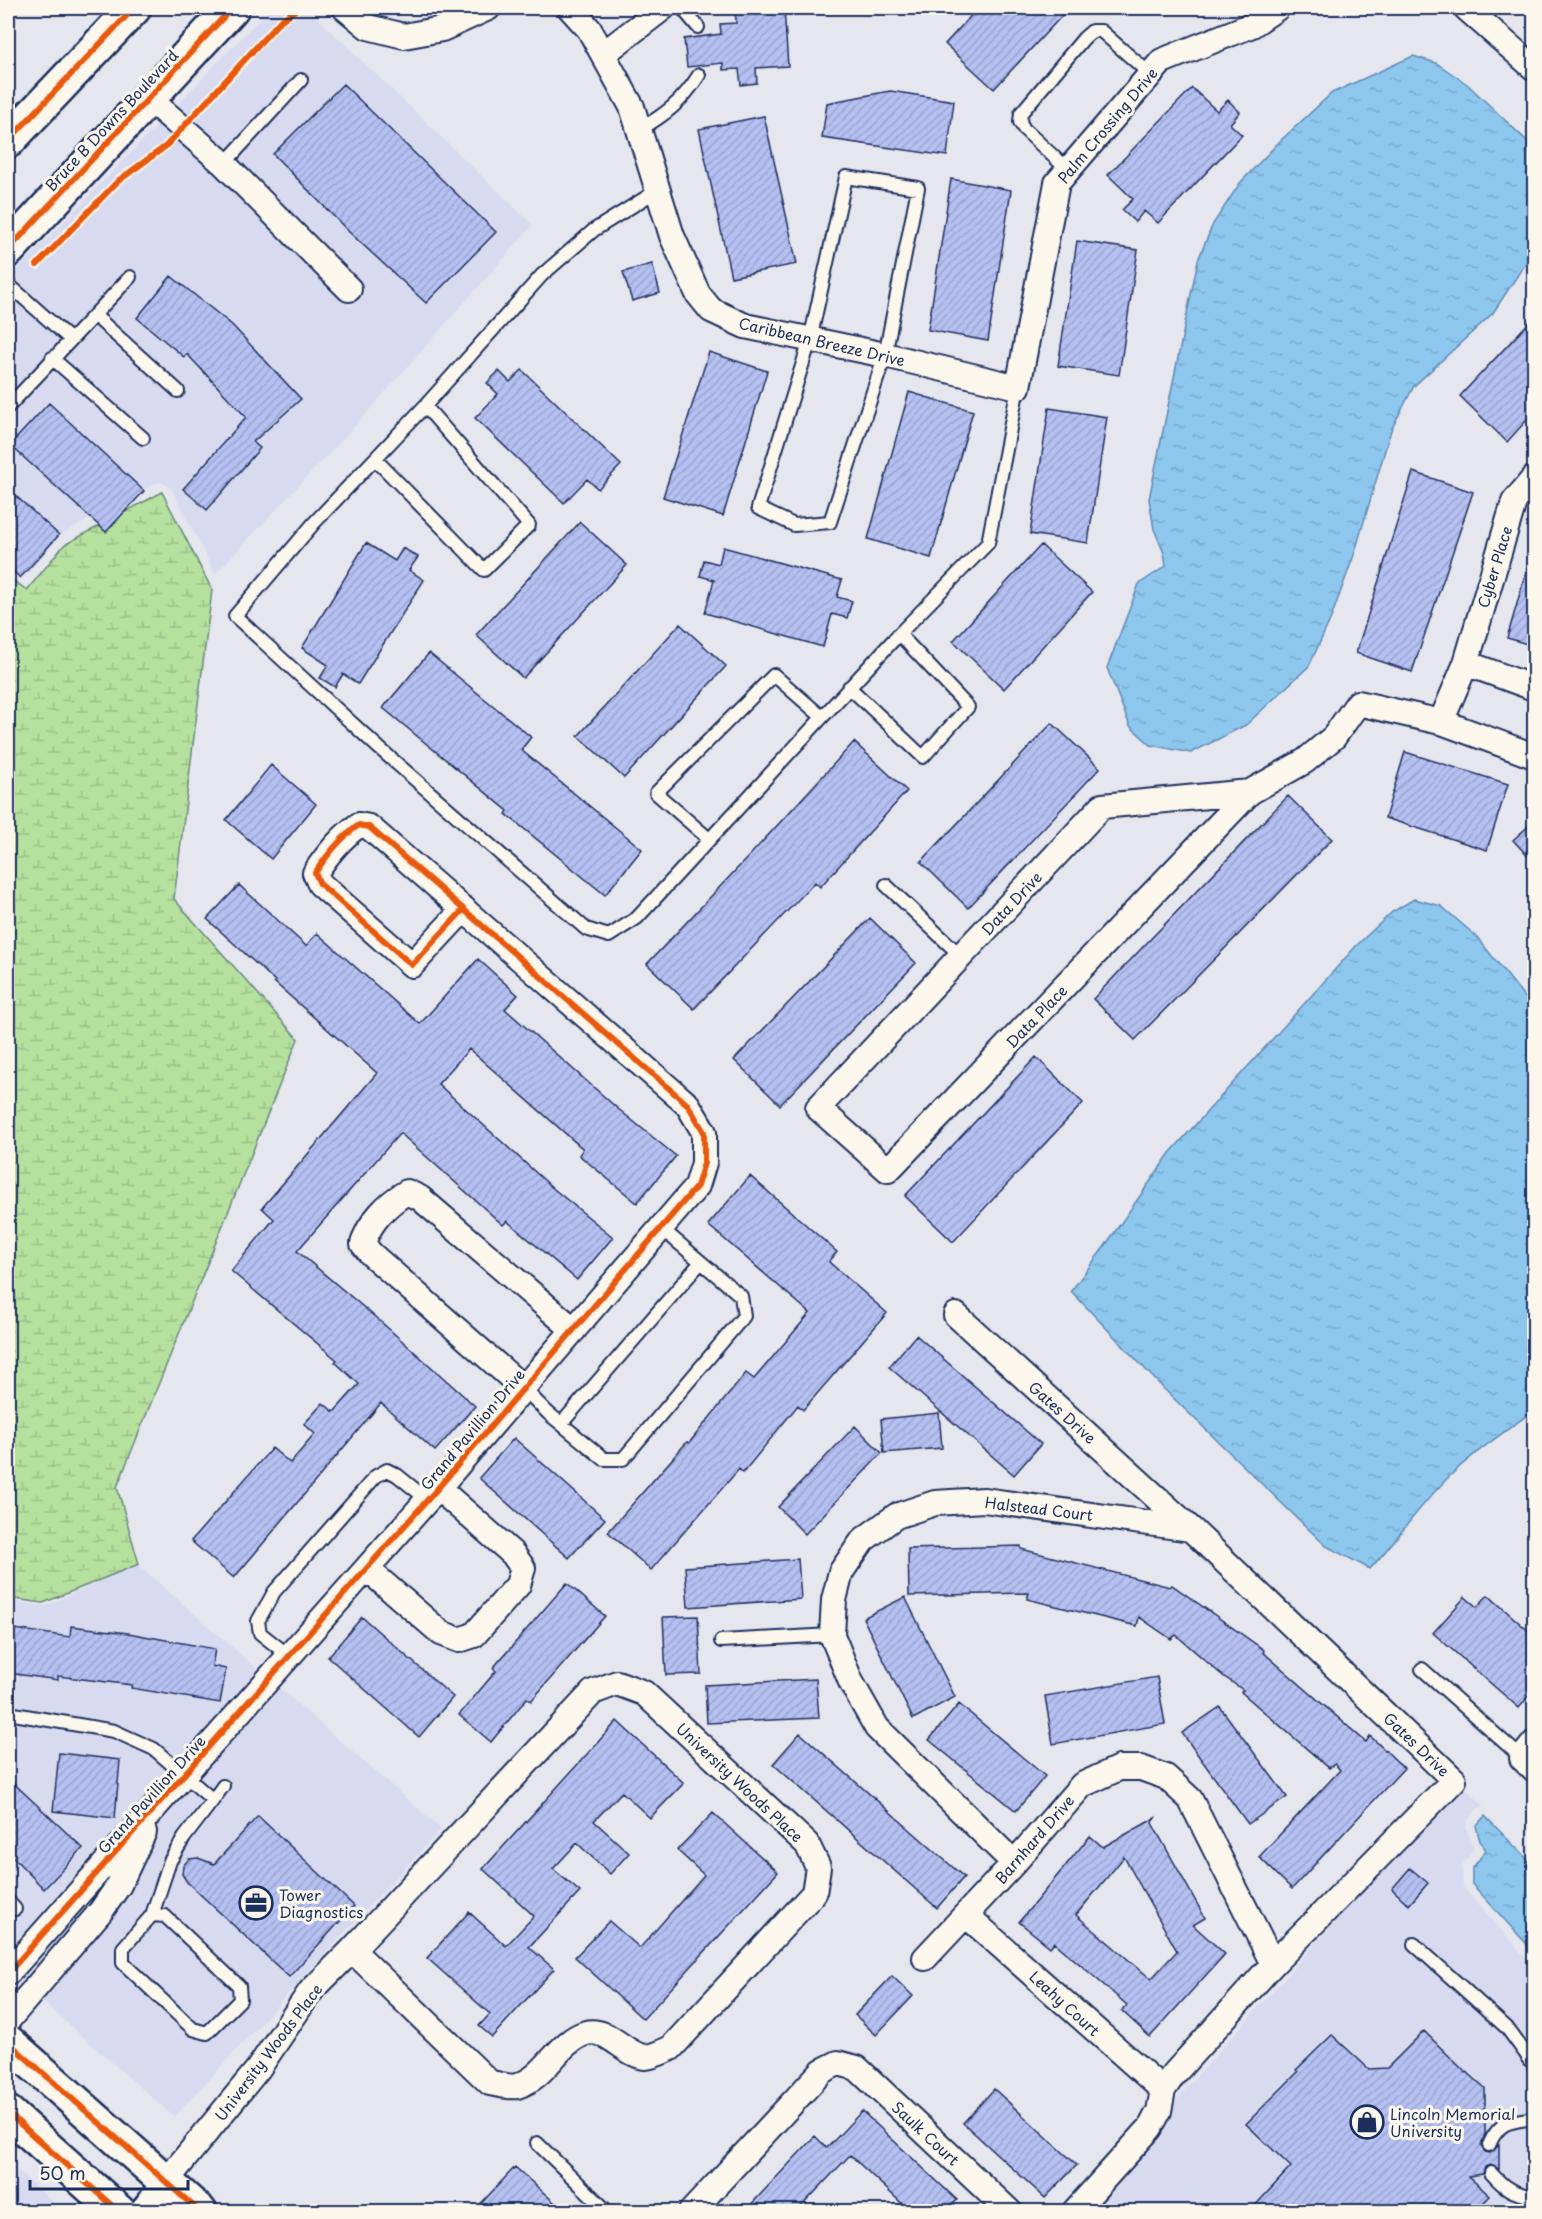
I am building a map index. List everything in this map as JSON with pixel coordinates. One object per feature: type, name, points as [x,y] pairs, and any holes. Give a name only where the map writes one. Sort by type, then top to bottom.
[{"type":"main road","points":[[8,141],[134,8]]},
{"type":"main road","name":"Bruce B Downs Boulevard","points":[[8,250],[232,8]]},
{"type":"main road","points":[[8,2042],[200,2211]]},
{"type":"main road","points":[[8,2114],[119,2211]]},
{"type":"street","points":[[345,8],[368,27],[404,36],[442,29],[488,8]]},
{"type":"street","name":"Caribbean Breeze Drive","points":[[570,8],[589,29],[632,107],[672,236],[698,294],[711,310],[745,326],[885,355],[1018,387]]},
{"type":"street","points":[[603,54],[663,8]]},
{"type":"street","name":"Palm Crossing Drive","points":[[1018,387],[1057,183],[1162,61],[1252,25],[1277,8]]},
{"type":"street","points":[[1466,8],[1534,68]]},
{"type":"street","points":[[148,98],[224,164],[349,290]]},
{"type":"street","name":"Cyber Place","points":[[1439,721],[1441,722],[1466,663],[1514,502],[1534,478]]},
{"type":"street","points":[[1466,663],[1534,688]]},
{"type":"street","points":[[1250,792],[1305,761],[1334,737],[1358,703],[1439,721],[1534,756]]},
{"type":"street","name":"Data Drive","points":[[818,1108],[1102,806],[1250,792]]},
{"type":"street","name":"Data Place","points":[[818,1108],[888,1170],[1250,792]]},
{"type":"street","name":"Grand Pavillion Drive","points":[[8,1973],[433,1494],[697,1186],[704,1163],[704,1132],[688,1105],[464,909],[369,827],[358,825],[350,831],[315,873],[320,884],[412,965],[464,909]]},
{"type":"street","points":[[523,1388],[371,1254],[363,1244],[366,1231],[393,1200],[407,1192],[420,1198],[574,1330]]},
{"type":"street","name":"Gates Drive","points":[[956,1315],[1191,1529],[1454,1780],[1273,1964],[1173,2075],[1163,2090],[1160,2110],[1150,2128],[1074,2211]]},
{"type":"street","points":[[367,1569],[441,1633],[459,1640],[474,1635],[519,1585],[522,1568],[513,1554],[433,1494]]},
{"type":"street","name":"Halstead Court","points":[[1014,1863],[877,1728],[851,1682],[831,1635],[834,1600],[841,1572],[863,1540],[896,1516],[935,1503],[984,1500],[1191,1529]]},
{"type":"street","name":"University Woods Place","points":[[141,2211],[258,2069],[310,1992],[593,1692],[617,1683],[644,1693],[807,1844],[818,1867],[813,1893],[671,2048],[645,2057],[607,2037],[588,2032],[568,2042],[542,2071],[516,2086],[490,2083],[352,1950]]},
{"type":"street","name":"Barnhard Drive","points":[[925,1958],[1014,1863],[1082,1785],[1119,1768],[1141,1768],[1166,1777],[1190,1799],[1273,1964]]},
{"type":"street","name":"Grand Pavillion Drive","points":[[8,2020],[101,1911],[119,1885],[157,1805]]},
{"type":"street","name":"Leahy Court","points":[[966,1915],[1163,2090]]},
{"type":"street","name":"Saulk Court","points":[[691,2211],[822,2071],[838,2062],[857,2068],[1010,2211]]},
{"type":"lane","points":[[682,8],[698,27]]},
{"type":"lane","points":[[1068,170],[1024,129],[1020,122],[1021,113],[1084,38],[1092,31],[1101,31],[1150,74]]},
{"type":"lane","points":[[639,130],[676,106],[687,95],[699,75]]},
{"type":"lane","points":[[224,164],[301,80]]},
{"type":"lane","points":[[846,177],[918,188],[885,355],[830,522],[794,525],[758,508],[810,340],[846,177]]},
{"type":"lane","points":[[657,190],[594,230],[542,274],[425,406],[314,524],[236,616],[379,748],[586,929],[609,936],[637,918],[849,687],[988,543],[1018,387]]},
{"type":"lane","points":[[8,407],[130,277]]},
{"type":"lane","points":[[8,284],[70,339]]},
{"type":"lane","points":[[94,315],[178,391]]},
{"type":"lane","points":[[52,358],[143,438]]},
{"type":"lane","points":[[375,459],[484,570],[529,525],[425,406]]},
{"type":"lane","points":[[849,687],[923,757],[968,707],[899,634]]},
{"type":"lane","points":[[709,839],[656,793],[774,675],[822,717]]},
{"type":"lane","points":[[886,885],[961,956]]},
{"type":"lane","points":[[523,1388],[561,1424],[604,1459],[623,1459],[744,1316],[741,1296],[661,1228]]},
{"type":"lane","points":[[561,1424],[700,1262]]},
{"type":"lane","points":[[289,1656],[260,1633],[258,1621],[274,1592],[376,1476],[387,1470],[433,1494]]},
{"type":"lane","points":[[721,1641],[831,1635]]},
{"type":"lane","points":[[1422,1669],[1530,1757]]},
{"type":"lane","points":[[8,1713],[114,1731],[154,1749],[213,1800]]},
{"type":"lane","points":[[153,1915],[165,1916],[239,1986],[240,2000],[207,2033],[194,2029],[123,1963],[123,1948],[153,1915],[170,1861],[184,1838],[223,1786]]},
{"type":"lane","points":[[1414,1944],[1507,2028],[1534,2065]]},
{"type":"lane","points":[[1489,2145],[1495,2132],[1504,2123],[1534,2118]]},
{"type":"lane","points":[[537,2143],[604,2208],[602,2211]]},
{"type":"lane","points":[[1491,2173],[1514,2193],[1534,2197]]},
{"type":"path","points":[[288,16],[296,8]]},
{"type":"shaded area","points":[[270,8],[307,8],[533,225],[358,423],[215,574],[171,488],[162,482],[156,483],[59,536],[24,577],[8,566],[8,279],[160,123],[216,172],[350,306],[365,291],[231,157],[175,107]]},
{"type":"shaded area","points":[[137,1564],[441,1829],[174,2117],[8,1971],[8,1601],[46,1606]]},
{"type":"shaded area","points":[[1459,1782],[1484,1806],[1477,1809],[1467,1821],[1466,1828],[1474,1849],[1462,1866],[1463,1887],[1534,1966],[1534,2211],[1076,2212]]},
{"type":"shaded area","points":[[8,2162],[63,2211],[8,2211]]},
{"type":"green space","points":[[162,492],[212,590],[174,899],[298,1039],[117,1487],[139,1564],[43,1603],[8,1598],[8,577],[27,590],[64,545]]},
{"type":"water","points":[[1413,56],[1436,63],[1467,84],[1527,141],[1534,156],[1534,250],[1493,313],[1414,386],[1391,430],[1354,555],[1331,618],[1309,666],[1246,725],[1191,753],[1151,745],[1130,726],[1107,668],[1139,584],[1166,566],[1164,553],[1154,529],[1149,499],[1198,260],[1213,224],[1240,183],[1279,142],[1332,93]]},
{"type":"water","points":[[1414,899],[1441,906],[1477,937],[1534,1009],[1534,1410],[1481,1449],[1451,1475],[1370,1569],[1326,1546],[1164,1389],[1071,1291],[1170,1153],[1357,945],[1392,912]]},
{"type":"water","points":[[1485,1816],[1534,1866],[1534,1952],[1472,1884],[1472,1869],[1486,1850],[1480,1841],[1476,1826]]},
{"type":"building","points":[[735,8],[784,8],[788,66],[756,68],[757,83],[741,85],[739,69],[723,70],[723,63],[687,67],[684,39],[721,34],[720,24],[736,23]]},
{"type":"building","points":[[978,8],[1069,8],[994,89],[945,44]]},
{"type":"building","points":[[343,84],[496,232],[426,303],[348,231],[273,154]]},
{"type":"building","points":[[1192,88],[1217,111],[1228,100],[1240,112],[1230,124],[1242,135],[1158,223],[1144,211],[1135,222],[1122,210],[1133,199],[1108,175]]},
{"type":"building","points":[[890,91],[954,101],[947,156],[822,138],[827,103]]},
{"type":"building","points":[[764,116],[797,264],[731,277],[699,129]]},
{"type":"building","points":[[951,179],[1011,190],[988,341],[928,330]]},
{"type":"building","points":[[1077,241],[1138,250],[1119,375],[1058,366]]},
{"type":"building","points":[[652,264],[660,293],[632,301],[623,272]]},
{"type":"building","points":[[171,276],[232,325],[301,399],[253,442],[260,448],[207,510],[183,489],[246,417],[187,354],[184,357],[137,318]]},
{"type":"building","points":[[1534,317],[1534,412],[1507,442],[1460,396]]},
{"type":"building","points":[[709,352],[767,371],[723,516],[663,497]]},
{"type":"building","points":[[522,370],[621,465],[598,489],[587,479],[564,503],[475,418],[498,394],[487,383],[499,371],[510,382]]},
{"type":"building","points":[[909,392],[973,411],[931,558],[868,539]]},
{"type":"building","points":[[49,403],[144,491],[106,532],[10,445]]},
{"type":"building","points":[[1049,408],[1107,417],[1088,543],[1030,534]]},
{"type":"building","points":[[1413,472],[1473,492],[1412,672],[1356,653]]},
{"type":"building","points":[[8,489],[59,535],[20,578],[8,566]]},
{"type":"building","points":[[580,522],[627,565],[523,678],[476,635]]},
{"type":"building","points":[[366,543],[395,561],[403,548],[418,557],[409,570],[424,580],[358,684],[343,674],[335,687],[320,678],[328,665],[302,648]]},
{"type":"building","points":[[1041,545],[1092,592],[1004,689],[953,641]]},
{"type":"building","points":[[723,547],[842,580],[837,597],[852,601],[847,618],[832,614],[823,647],[705,613],[714,580],[700,576],[704,560],[719,564]]},
{"type":"building","points":[[1530,559],[1534,560],[1534,646],[1507,638]]},
{"type":"building","points":[[680,624],[726,666],[624,778],[578,736]]},
{"type":"building","points":[[429,653],[531,737],[521,750],[642,849],[605,895],[506,814],[508,811],[383,708]]},
{"type":"building","points":[[1052,723],[1100,768],[968,908],[921,862]]},
{"type":"building","points":[[854,742],[907,791],[820,887],[815,882],[694,1009],[647,964]]},
{"type":"building","points":[[1405,752],[1508,784],[1487,850],[1385,818]]},
{"type":"building","points":[[271,765],[316,804],[271,859],[226,820]]},
{"type":"building","points":[[1288,796],[1332,839],[1135,1040],[1093,999]]},
{"type":"building","points":[[1534,821],[1534,863],[1513,840]]},
{"type":"building","points":[[239,885],[306,946],[317,933],[420,1024],[478,959],[518,995],[505,1009],[617,1108],[676,1156],[637,1203],[579,1155],[583,1149],[469,1049],[438,1084],[555,1190],[613,1237],[577,1280],[507,1221],[503,1225],[400,1133],[297,1251],[475,1406],[435,1451],[381,1403],[234,1578],[191,1541],[272,1448],[290,1463],[315,1434],[304,1424],[323,1403],[334,1412],[359,1384],[335,1362],[337,1360],[231,1271],[274,1219],[262,1208],[377,1073],[207,919]]},
{"type":"building","points":[[870,918],[916,963],[780,1105],[734,1060]]},
{"type":"building","points":[[1036,1057],[1083,1103],[953,1242],[905,1196]]},
{"type":"building","points":[[750,1176],[837,1252],[829,1262],[887,1313],[803,1410],[798,1405],[743,1473],[739,1469],[651,1570],[608,1532],[687,1442],[689,1443],[746,1373],[754,1379],[810,1313],[708,1225]]},
{"type":"building","points":[[916,1335],[1041,1444],[1014,1475],[889,1367]]},
{"type":"building","points":[[939,1413],[942,1448],[884,1453],[881,1419]]},
{"type":"building","points":[[855,1426],[882,1453],[805,1534],[778,1507]]},
{"type":"building","points":[[514,1438],[605,1519],[569,1558],[479,1478]]},
{"type":"building","points":[[1021,1546],[1021,1549],[1170,1587],[1172,1585],[1264,1650],[1263,1652],[1366,1742],[1370,1736],[1404,1768],[1292,1889],[1259,1857],[1340,1770],[1335,1764],[1329,1768],[1241,1692],[1243,1690],[1223,1676],[1176,1635],[1171,1639],[1139,1617],[1137,1626],[1027,1599],[1029,1593],[909,1596],[908,1549]]},
{"type":"building","points":[[798,1559],[801,1599],[688,1607],[685,1567]]},
{"type":"building","points":[[567,1583],[605,1616],[531,1701],[527,1698],[491,1742],[459,1715],[496,1671],[493,1668]]},
{"type":"building","points":[[1488,1595],[1534,1636],[1534,1690],[1519,1708],[1433,1633],[1465,1597],[1477,1607]]},
{"type":"building","points":[[905,1597],[955,1697],[913,1719],[863,1618]]},
{"type":"building","points":[[698,1616],[701,1674],[666,1675],[663,1617]]},
{"type":"building","points":[[362,1617],[453,1697],[419,1737],[328,1657]]},
{"type":"building","points":[[71,1626],[128,1633],[215,1649],[212,1666],[226,1669],[220,1703],[131,1688],[132,1685],[58,1676],[58,1680],[8,1673],[8,1628],[70,1637]]},
{"type":"building","points":[[1157,1677],[1165,1724],[1053,1744],[1045,1696]]},
{"type":"building","points":[[816,1679],[819,1718],[707,1723],[705,1685]]},
{"type":"building","points":[[959,1704],[1045,1776],[1016,1811],[929,1740]]},
{"type":"building","points":[[1220,1707],[1287,1797],[1248,1824],[1182,1733]]},
{"type":"building","points":[[617,1721],[684,1783],[650,1818],[622,1792],[594,1821],[629,1853],[610,1874],[577,1843],[553,1869],[580,1892],[529,1947],[554,1969],[492,2037],[479,2026],[490,2014],[427,1958],[469,1912],[506,1946],[534,1916],[483,1869]]},
{"type":"building","points":[[800,1733],[964,1877],[937,1908],[773,1764]]},
{"type":"building","points":[[59,1753],[120,1760],[115,1818],[53,1811]]},
{"type":"building","points":[[8,1778],[83,1848],[44,1889],[8,1852]]},
{"type":"building","points":[[713,1813],[778,1872],[643,2019],[575,1957],[609,1921],[640,1948],[704,1875],[677,1850]]},
{"type":"building","points":[[258,1816],[354,1906],[289,1977],[187,1882],[182,1874],[183,1866],[189,1859],[198,1858],[214,1864]]},
{"type":"building","points":[[1155,1818],[1152,1823],[1205,1918],[1193,1925],[1225,1954],[1150,2037],[1122,2011],[1127,2005],[1054,1942],[1050,1947],[1019,1922],[1090,1836],[1103,1847]],"holes":[[[1124,1857],[1177,1951],[1151,1979],[1076,1915]]]},
{"type":"building","points":[[1410,1868],[1428,1883],[1409,1905],[1392,1889]]},
{"type":"building","points":[[892,1976],[913,1996],[876,2035],[855,2015]]},
{"type":"building","name":"Lincoln Memorial University","points":[[1424,2031],[1466,2073],[1485,2088],[1485,2134],[1481,2146],[1485,2152],[1490,2153],[1499,2145],[1499,2169],[1490,2165],[1485,2167],[1483,2174],[1468,2176],[1490,2196],[1475,2211],[1250,2211],[1291,2167],[1246,2124],[1298,2072],[1296,2070],[1332,2035],[1369,2069],[1387,2068]]},
{"type":"building","points":[[994,2089],[1077,2165],[1045,2198],[963,2123]]},
{"type":"building","points":[[862,2111],[957,2200],[946,2211],[910,2211],[850,2155],[797,2211],[745,2211],[815,2136],[827,2148]]},
{"type":"building","points":[[515,2167],[564,2211],[474,2211]]},
{"type":"cycle path","points":[[8,141],[134,8]]},
{"type":"cycle path","points":[[8,250],[232,8]]},
{"type":"cycle path","points":[[37,265],[118,181],[166,146],[280,21],[298,8]]},
{"type":"cycle path","points":[[8,1973],[438,1488],[697,1186],[704,1163],[704,1132],[688,1105],[369,827],[359,825],[346,835],[315,873],[320,884],[412,965],[464,909]]},
{"type":"cycle path","points":[[8,2042],[200,2212]]},
{"type":"cycle path","points":[[8,2113],[119,2212]]},
{"type":"place","name":"Tower Diagnostics","points":[[256,1903]]},
{"type":"place","name":"Lincoln Memorial University","points":[[1367,2122]]}]
